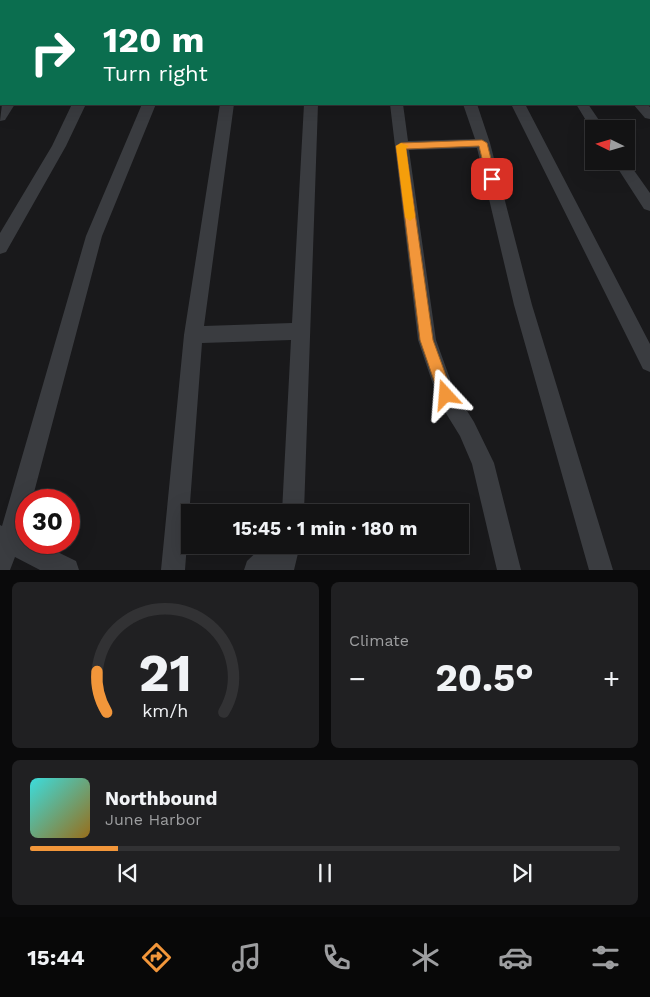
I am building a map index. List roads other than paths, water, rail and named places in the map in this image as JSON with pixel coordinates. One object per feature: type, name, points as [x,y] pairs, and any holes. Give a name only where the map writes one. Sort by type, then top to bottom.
[{"type":"street","points":[[0,117],[7,105]]},
{"type":"street","points":[[0,247],[59,146],[79,105]]},
{"type":"street","points":[[0,565],[4,539],[94,236],[149,105]]},
{"type":"street","points":[[173,570],[193,335],[227,105]]},
{"type":"street","points":[[294,504],[297,468],[300,331],[311,105]]},
{"type":"street","points":[[396,105],[426,340],[446,395],[467,429],[483,464],[509,570]]},
{"type":"street","points":[[470,105],[482,143],[523,305],[601,570]]},
{"type":"street","points":[[519,105],[645,344],[650,363]]},
{"type":"street","points":[[583,105],[592,120]]},
{"type":"street","points":[[641,105],[650,115]]},
{"type":"street","points":[[401,146],[482,143]]},
{"type":"street","points":[[626,170],[650,205]]},
{"type":"street","points":[[193,335],[300,331]]},
{"type":"street","points":[[4,539],[67,570]]},
{"type":"street","points":[[256,570],[272,554]]},
{"type":"street","points":[[282,570],[286,554]]}]
